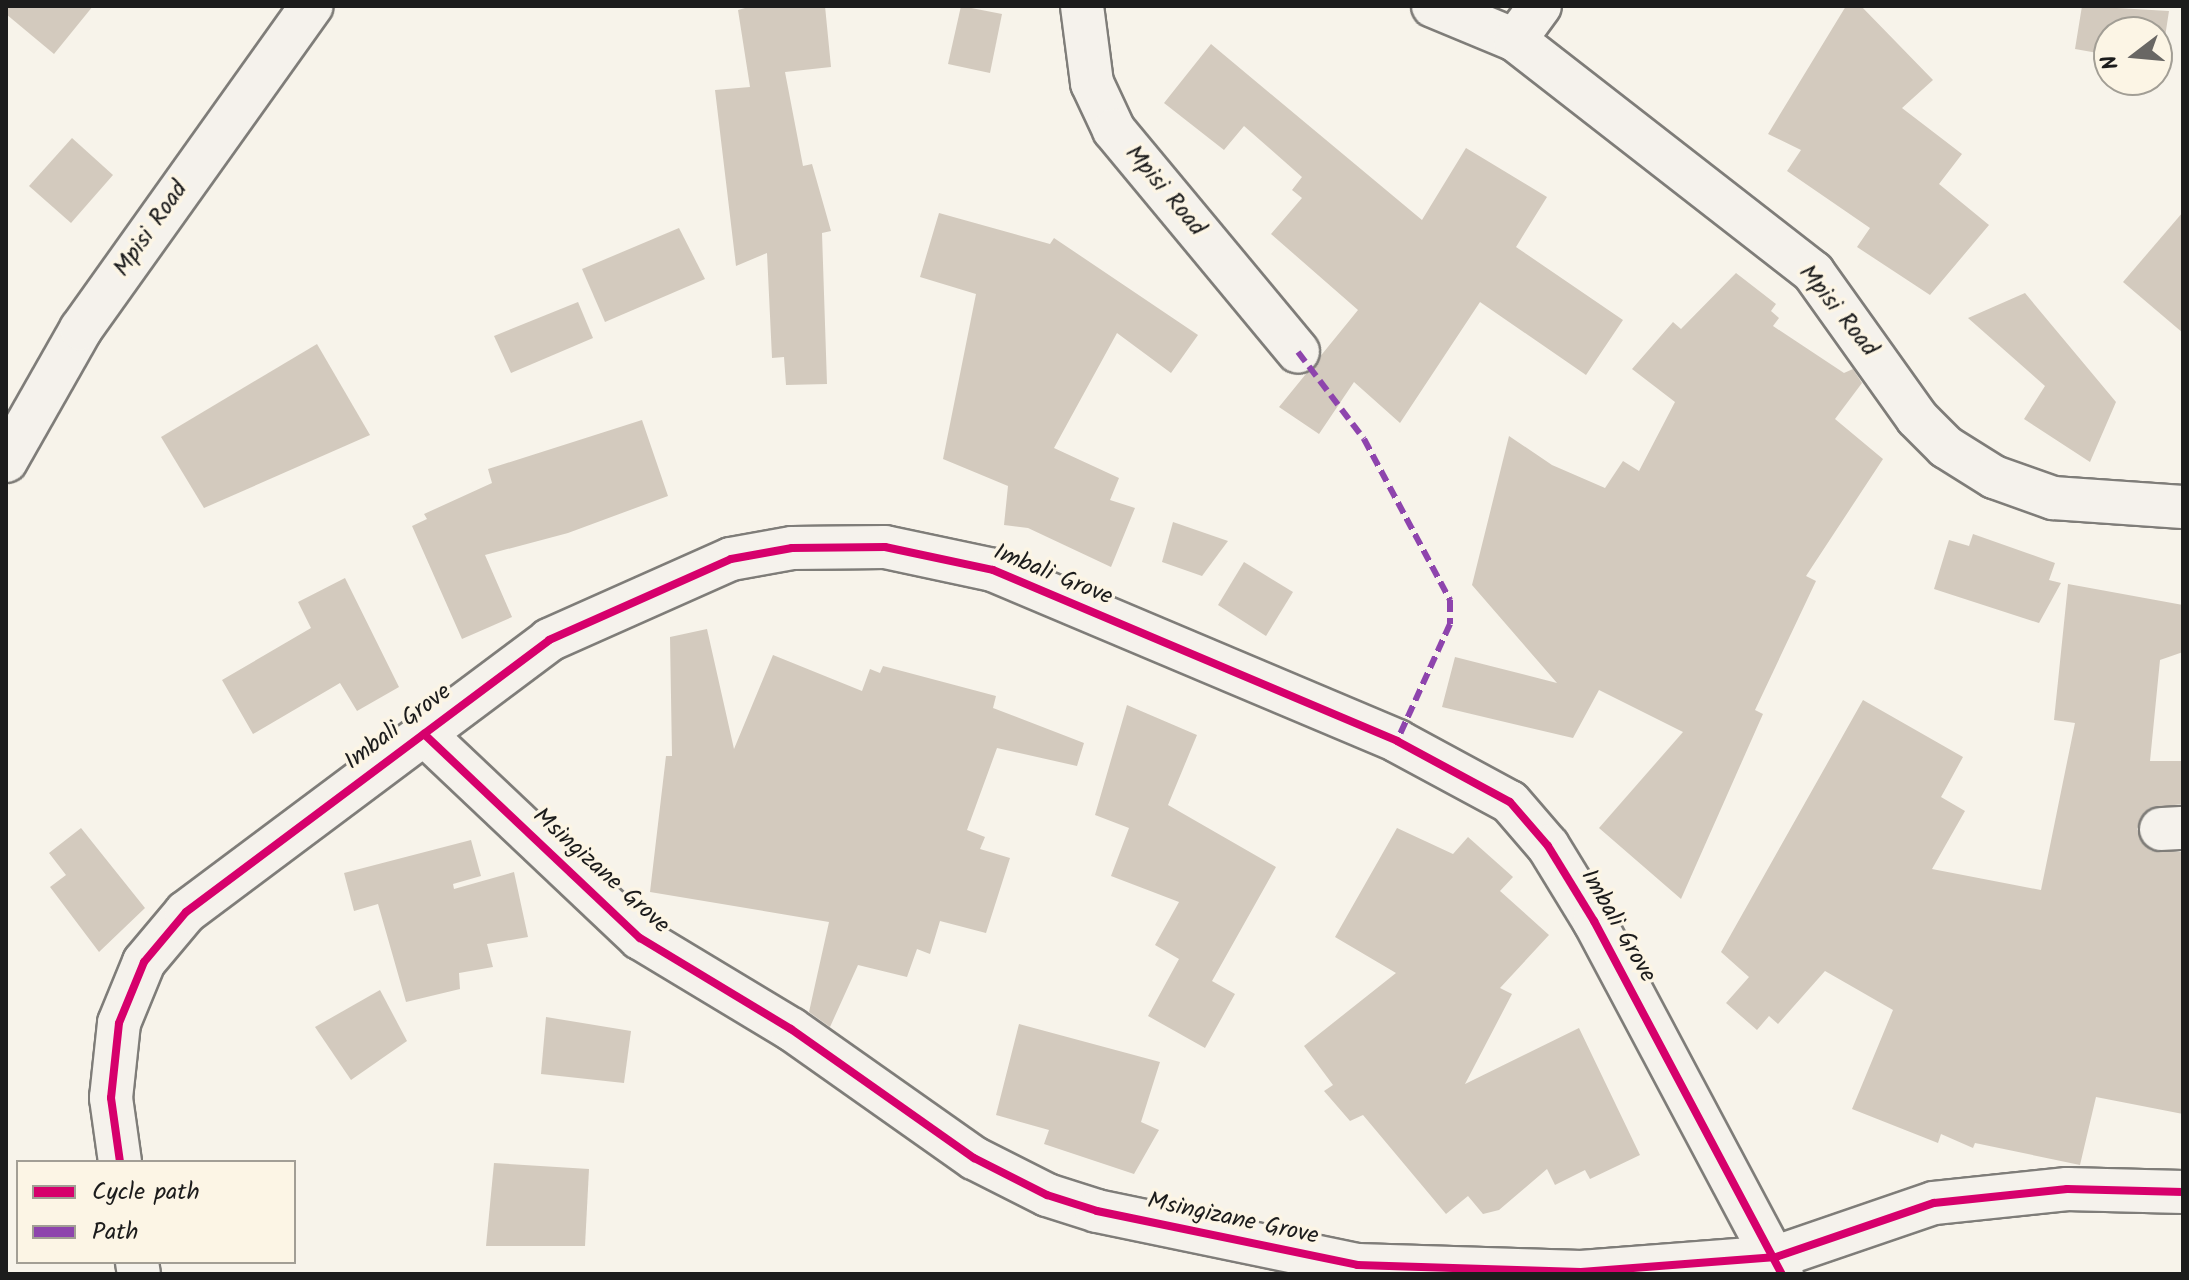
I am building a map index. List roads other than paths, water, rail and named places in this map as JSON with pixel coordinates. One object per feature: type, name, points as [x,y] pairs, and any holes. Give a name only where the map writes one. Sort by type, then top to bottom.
[{"type":"street","name":"Mpisi Road","points":[[6,461],[81,329],[311,6]]},
{"type":"street","name":"Mpisi Road","points":[[1082,6],[1092,83],[1114,130],[1298,352]]},
{"type":"street","name":"Mpisi Road","points":[[1433,6],[1515,40],[1813,272],[1917,418],[1946,447],[1994,477],[2053,498],[2183,507]]},
{"type":"street","points":[[1515,40],[1540,6]]},
{"type":"street","name":"Imbali Grove","points":[[120,1160],[111,1065],[119,1023],[144,962],[186,912],[549,640],[731,559],[792,548],[885,547],[993,570],[1397,741],[1510,802],[1548,846],[1594,921],[1779,1265]]},
{"type":"street","name":"Msingizane Grove","points":[[424,734],[640,938],[791,1029],[974,1158],[1047,1195],[1357,1265],[1581,1272],[1779,1265],[1934,1203],[2067,1189],[2183,1192]]}]
